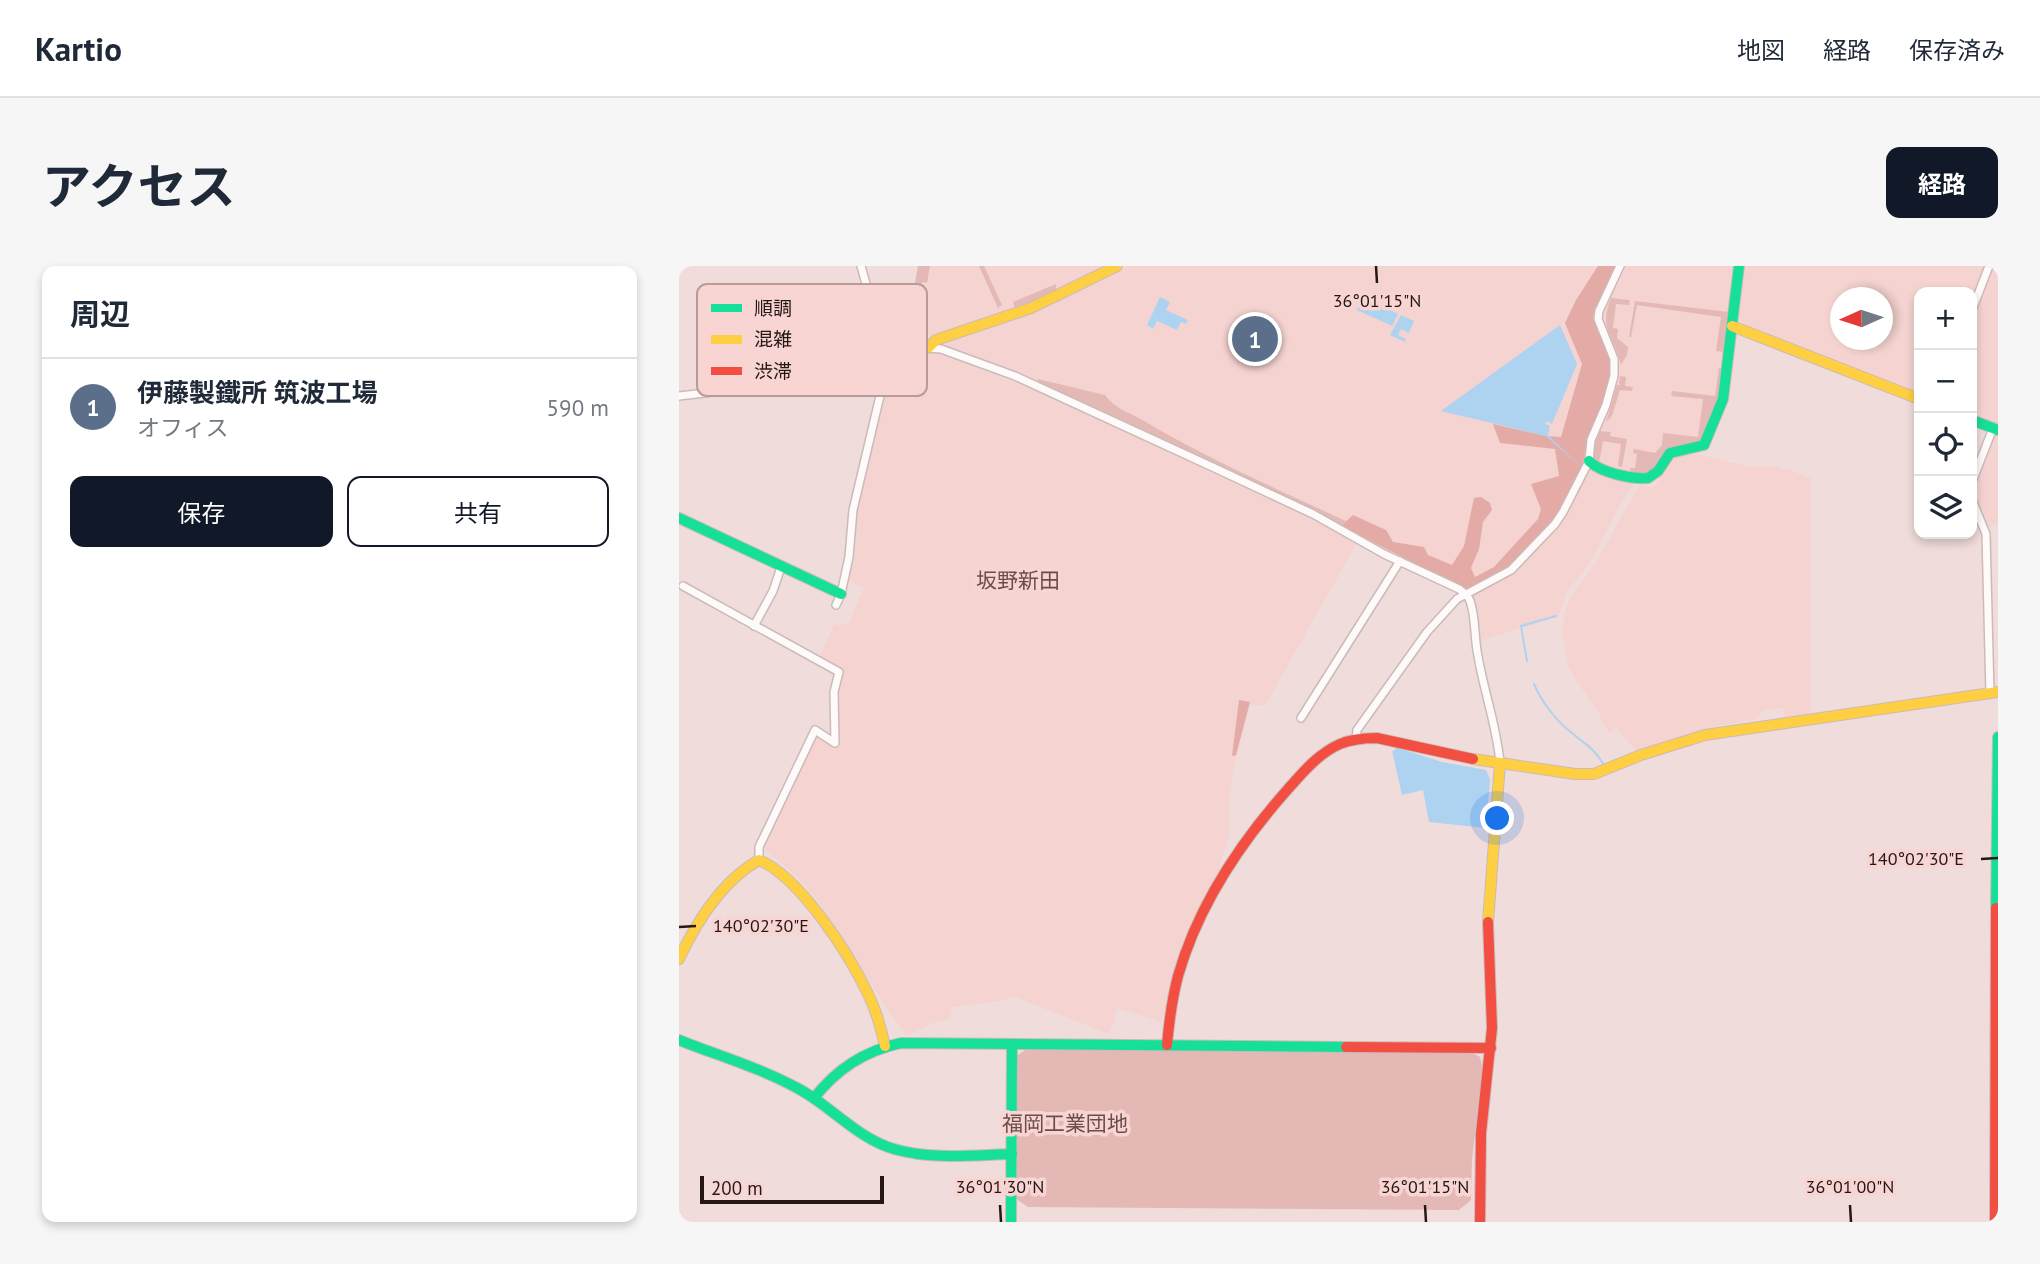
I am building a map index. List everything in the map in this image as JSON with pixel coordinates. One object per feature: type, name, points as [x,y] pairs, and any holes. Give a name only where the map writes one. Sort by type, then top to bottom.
[{"type":"street","points":[[861,266],[866,284]]},
{"type":"street","points":[[928,348],[940,338],[1031,308],[1117,266]]},
{"type":"street","points":[[1356,738],[1357,730],[1427,632],[1457,599],[1511,570],[1555,524],[1589,461],[1591,440],[1606,405],[1615,368],[1598,319],[1599,311],[1620,266]]},
{"type":"street","points":[[1589,461],[1594,466],[1641,479],[1650,478],[1670,453],[1704,445],[1723,399],[1739,266]]},
{"type":"street","points":[[1977,297],[1989,266]]},
{"type":"street","points":[[1732,326],[1914,398]]},
{"type":"street","points":[[928,348],[941,349],[1015,376],[1313,514],[1466,594],[1471,603],[1475,639],[1497,736],[1500,763],[1488,909],[1490,1048],[1481,1133],[1480,1222]]},
{"type":"street","points":[[679,396],[697,394]]},
{"type":"street","points":[[837,605],[842,594],[849,557],[853,510],[880,396]]},
{"type":"street","points":[[1975,476],[1995,429],[1977,422]]},
{"type":"street","points":[[1167,1045],[1170,1005],[1203,912],[1240,846],[1272,805],[1299,776],[1330,749],[1356,738],[1377,738],[1444,754],[1574,774],[1594,774],[1705,734],[1994,693],[1986,604],[1986,534],[1977,512]]},
{"type":"street","points":[[679,517],[842,594]]},
{"type":"street","points":[[1301,718],[1400,561]]},
{"type":"street","points":[[754,626],[773,591],[781,567]]},
{"type":"street","points":[[683,586],[839,672],[834,692],[835,743],[815,730],[759,847],[759,860]]},
{"type":"street","points":[[1995,1222],[1998,737]]},
{"type":"street","points":[[679,958],[693,931],[744,869],[759,860],[769,862],[785,876],[822,919],[864,986],[877,1014],[885,1046]]},
{"type":"street","points":[[679,1040],[760,1071],[814,1098],[870,1139],[894,1149],[919,1154],[1012,1154]]},
{"type":"street","points":[[814,1098],[838,1070],[865,1054],[885,1046],[924,1043],[1490,1048]]},
{"type":"street","points":[[1011,1222],[1012,1044]]},
{"type":"shaded area","points":[[918,266],[1107,266],[1032,302],[927,338],[927,284],[912,284],[915,283]]},
{"type":"shaded area","points":[[918,266],[930,266],[927,283],[911,284],[915,283]]},
{"type":"shaded area","points":[[979,266],[984,266],[1002,305],[998,308]]},
{"type":"shaded area","points":[[1127,266],[1616,266],[1593,316],[1599,413],[1588,438],[1581,472],[1553,522],[1466,589],[1301,505],[1043,385],[941,345],[1022,317]]},
{"type":"shaded area","points":[[1598,266],[1616,266],[1593,316],[1611,358],[1611,377],[1588,438],[1581,472],[1553,522],[1510,567],[1466,589],[1341,526],[1353,515],[1386,530],[1393,542],[1424,547],[1428,555],[1452,565],[1464,546],[1474,498],[1481,497],[1490,503],[1492,510],[1483,522],[1479,549],[1471,568],[1475,577],[1494,567],[1538,519],[1541,509],[1531,484],[1559,476],[1555,449],[1500,443],[1493,424],[1561,437],[1582,364],[1565,323]]},
{"type":"shaded area","points":[[1622,266],[1734,266],[1719,397],[1696,444],[1667,450],[1651,472],[1642,476],[1597,462],[1594,439],[1618,373],[1617,357],[1603,328],[1603,311]]},
{"type":"shaded area","points":[[1745,266],[1986,266],[1977,289],[1977,287],[1914,287],[1914,393],[1743,324],[1739,317]]},
{"type":"shaded area","points":[[1992,266],[1998,266],[1998,426],[1977,417],[1977,305]]},
{"type":"shaded area","points":[[1056,284],[1056,291],[1015,309],[1013,302]]},
{"type":"shaded area","points":[[1611,298],[1630,300],[1629,305],[1616,304],[1613,328],[1618,329],[1617,338],[1628,347],[1621,365],[1607,325],[1607,309]]},
{"type":"shaded area","points":[[1635,301],[1729,312],[1725,352],[1716,351],[1721,317],[1637,305],[1629,337]]},
{"type":"shaded area","points":[[937,352],[1041,393],[1294,510],[1357,543],[1265,705],[1250,704],[1234,766],[1229,798],[1229,835],[1220,865],[1222,872],[1196,916],[1161,1022],[1118,1008],[1109,1034],[1013,996],[1001,1001],[952,1007],[949,1019],[908,1035],[887,1009],[818,901],[797,877],[764,848],[816,733],[829,738],[837,728],[836,689],[843,670],[820,657],[834,624],[848,625],[864,589],[849,580],[857,505],[885,396],[927,396],[927,356]]},
{"type":"shaded area","points":[[1719,368],[1723,368],[1719,397],[1703,440],[1670,449],[1642,476],[1631,473],[1630,468],[1635,468],[1637,454],[1633,453],[1634,449],[1655,453],[1662,445],[1663,433],[1698,437],[1703,399],[1671,396],[1672,391],[1715,396]]},
{"type":"shaded area","points":[[1620,376],[1626,377],[1625,386],[1633,387],[1632,391],[1620,390],[1612,416],[1606,422],[1617,385],[1621,385]]},
{"type":"shaded area","points":[[1038,379],[1105,395],[1118,407],[1193,448],[1346,521],[1341,526],[1038,382]]},
{"type":"shaded area","points":[[1598,431],[1611,432],[1610,436],[1627,439],[1622,467],[1618,466],[1621,444],[1603,441],[1599,463],[1591,455]]},
{"type":"shaded area","points":[[1993,435],[1998,435],[1998,522],[1988,528],[1977,501],[1977,476]]},
{"type":"shaded area","points":[[1684,454],[1701,455],[1750,467],[1786,468],[1811,479],[1811,714],[1784,718],[1783,708],[1764,709],[1755,719],[1704,729],[1639,750],[1634,749],[1616,728],[1609,733],[1575,679],[1567,662],[1563,632],[1564,614],[1570,598],[1596,562],[1640,485],[1654,488],[1671,459]]},
{"type":"shaded area","points":[[1588,468],[1635,482],[1617,510],[1593,558],[1567,592],[1558,617],[1478,641],[1473,595],[1509,574],[1557,527]]},
{"type":"shaded area","points":[[1239,700],[1250,702],[1236,755],[1232,756]]},
{"type":"shaded area","points":[[1028,1048],[1471,1052],[1480,1057],[1483,1070],[1472,1159],[1471,1200],[1459,1210],[1028,1207],[1015,1198],[1016,1061],[1018,1055]]},
{"type":"water","points":[[1160,297],[1170,302],[1166,310],[1188,320],[1186,324],[1181,322],[1177,330],[1157,321],[1153,329],[1147,325]]},
{"type":"water","points":[[1363,297],[1398,314],[1392,326],[1357,310]]},
{"type":"water","points":[[1401,315],[1414,321],[1409,333],[1401,329],[1398,335],[1406,339],[1405,342],[1390,335]]},
{"type":"water","points":[[1560,325],[1577,364],[1552,424],[1547,421],[1545,424],[1550,426],[1548,435],[1581,467],[1546,436],[1441,411]]},
{"type":"water","points":[[1395,747],[1442,762],[1486,770],[1490,780],[1486,828],[1429,822],[1423,790],[1402,795],[1392,751]]},
{"type":"waterway","points":[[1527,661],[1521,626],[1556,616]]},
{"type":"waterway","points":[[1534,684],[1555,717],[1593,751],[1604,765]]},
{"type":"traffic: fast","points":[[1589,461],[1601,469],[1617,474],[1648,478],[1658,471],[1670,453],[1704,445],[1723,399],[1739,266]]},
{"type":"traffic: fast","points":[[1977,422],[1998,430]]},
{"type":"traffic: fast","points":[[679,518],[841,594]]},
{"type":"traffic: fast","points":[[1996,908],[1998,737]]},
{"type":"traffic: fast","points":[[679,1040],[785,1082],[811,1096],[868,1138],[894,1149],[938,1156],[1012,1154]]},
{"type":"traffic: fast","points":[[814,1098],[832,1078],[863,1056],[901,1043],[1346,1047]]},
{"type":"traffic: fast","points":[[1011,1222],[1012,1044]]},
{"type":"traffic: slow","points":[[927,348],[936,340],[1031,308],[1117,266]]},
{"type":"traffic: slow","points":[[1732,326],[1914,397]]},
{"type":"traffic: slow","points":[[1473,759],[1575,774],[1594,774],[1641,755],[1705,735],[1998,692]]},
{"type":"traffic: slow","points":[[1488,922],[1500,763]]},
{"type":"traffic: slow","points":[[679,959],[694,931],[722,891],[759,860],[791,882],[822,918],[860,977],[878,1019],[885,1046]]},
{"type":"traffic: jam","points":[[1167,1045],[1178,976],[1209,900],[1253,831],[1312,764],[1325,752],[1340,744],[1372,738],[1473,759]]},
{"type":"traffic: jam","points":[[1995,1222],[1996,908]]},
{"type":"traffic: jam","points":[[1480,1222],[1481,1133],[1492,1028],[1488,922]]},
{"type":"traffic: jam","points":[[1346,1047],[1491,1048]]},
{"type":"place","name":"伊藤製鐵所 筑波工場","points":[[1255,339]]},
{"type":"district","name":"坂野新田","points":[[1018,580]]},
{"type":"district","name":"福岡工業団地","points":[[1065,1123]]}]
